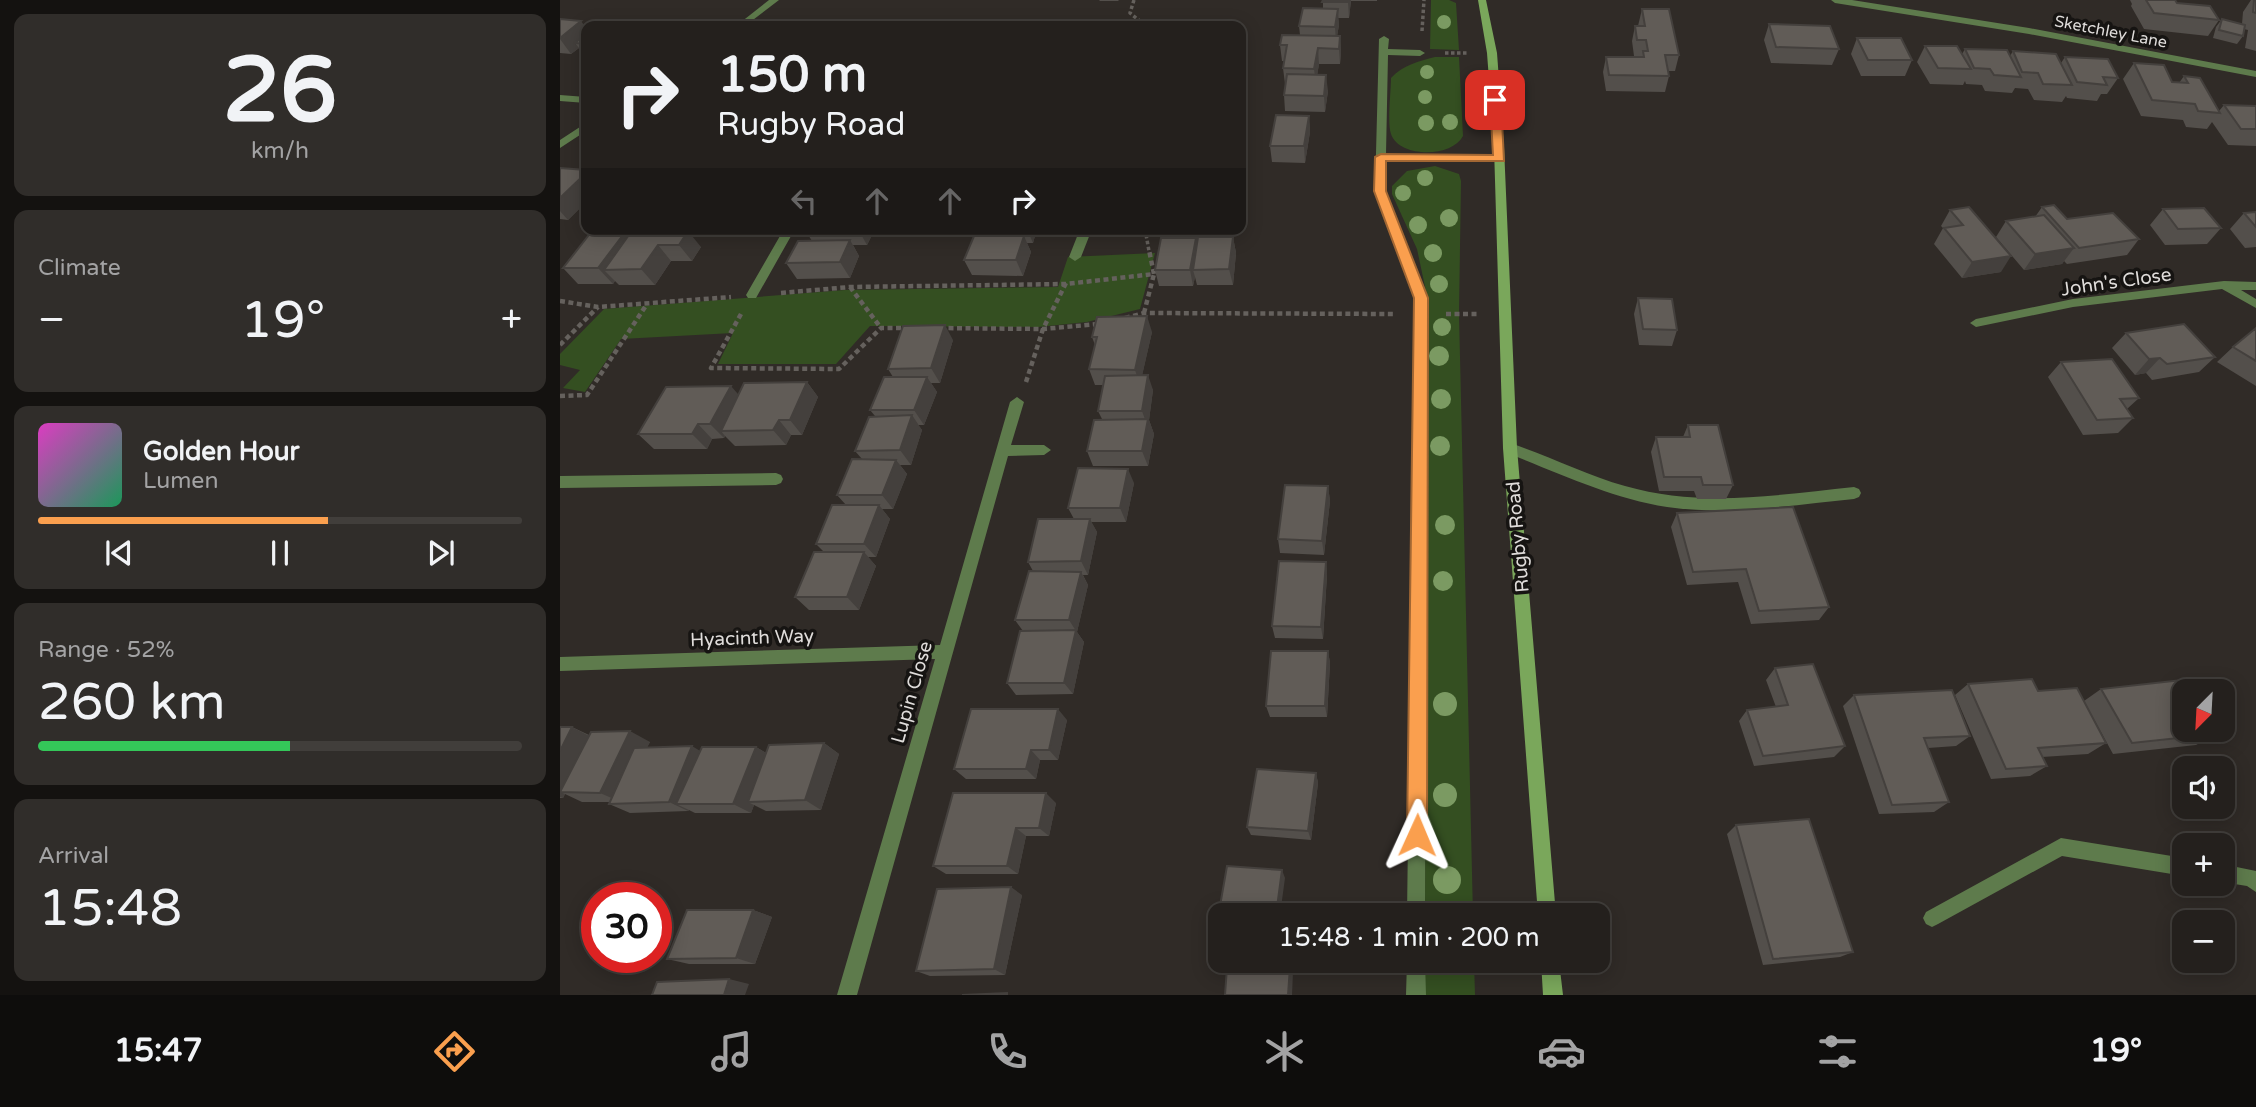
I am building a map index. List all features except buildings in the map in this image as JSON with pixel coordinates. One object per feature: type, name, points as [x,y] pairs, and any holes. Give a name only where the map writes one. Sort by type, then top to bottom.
[{"type":"main road","name":"Rugby Road","points":[[1482,0],[1492,53],[1499,158],[1510,449],[1546,903]]},
{"type":"main road","points":[[1551,973],[1553,995]]},
{"type":"street","points":[[747,21],[775,0]]},
{"type":"street","name":"Sketchley Lane","points":[[1836,0],[2029,31],[2256,74]]},
{"type":"street","points":[[1416,903],[1421,298],[1380,191],[1384,46],[1420,53]]},
{"type":"street","points":[[560,98],[581,100]]},
{"type":"street","points":[[560,145],[581,130]]},
{"type":"street","points":[[1381,157],[1499,158]]},
{"type":"street","points":[[752,295],[787,235]]},
{"type":"street","points":[[1075,257],[1084,235]]},
{"type":"street","points":[[2224,285],[2256,304]]},
{"type":"street","name":"John's Close","points":[[1976,323],[2073,303],[2224,285],[2256,286]]},
{"type":"street","name":"Lupin Close","points":[[847,995],[1017,402]]},
{"type":"street","points":[[1510,449],[1618,490],[1668,502],[1727,505],[1854,493]]},
{"type":"street","points":[[1003,451],[1044,450]]},
{"type":"street","points":[[560,482],[776,479]]},
{"type":"street","name":"Hyacinth Way","points":[[560,664],[945,652]]},
{"type":"street","points":[[1932,918],[2061,847],[2172,865]]},
{"type":"street","points":[[2235,875],[2252,878],[2256,883]]},
{"type":"street","points":[[1416,973],[1416,995]]},
{"type":"path","points":[[1134,0],[1130,13],[1140,21]]},
{"type":"path","points":[[1420,53],[1492,53]]},
{"type":"path","points":[[1143,313],[1154,274],[1146,235]]},
{"type":"path","points":[[1017,402],[1043,329],[1066,284],[1075,257]]},
{"type":"path","points":[[560,301],[597,307],[850,287],[1066,284],[1154,274]]},
{"type":"path","points":[[850,287],[881,328]]},
{"type":"path","points":[[752,295],[711,368],[839,369],[881,328],[908,328]]},
{"type":"path","points":[[560,396],[587,395],[647,303]]},
{"type":"path","points":[[560,345],[597,307]]},
{"type":"path","points":[[1121,319],[1143,313],[1505,314]]},
{"type":"path","points":[[935,328],[1043,329],[1087,327],[1110,321]]},
{"type":"green space","points":[[1431,0],[1449,0],[1456,3],[1459,50],[1430,49]]},
{"type":"green space","points":[[1435,57],[1459,57],[1463,136],[1448,148],[1414,151],[1404,148],[1391,134],[1391,78],[1406,67]]},
{"type":"green space","points":[[1435,166],[1459,174],[1461,181],[1459,314],[1473,903],[1425,903],[1427,296],[1417,249],[1392,194],[1392,186],[1407,171]]},
{"type":"green space","points":[[1155,253],[1140,309],[1087,322],[1038,327],[870,326],[836,364],[718,364],[733,333],[621,339],[585,392],[563,388],[580,370],[560,365],[560,354],[604,309],[845,290],[1058,287],[1068,257]]},
{"type":"green space","points":[[1425,973],[1474,973],[1475,995],[1425,995]]},
{"type":"route","points":[[1417,835],[1421,298],[1380,191],[1381,157],[1499,158],[1495,100]]}]
